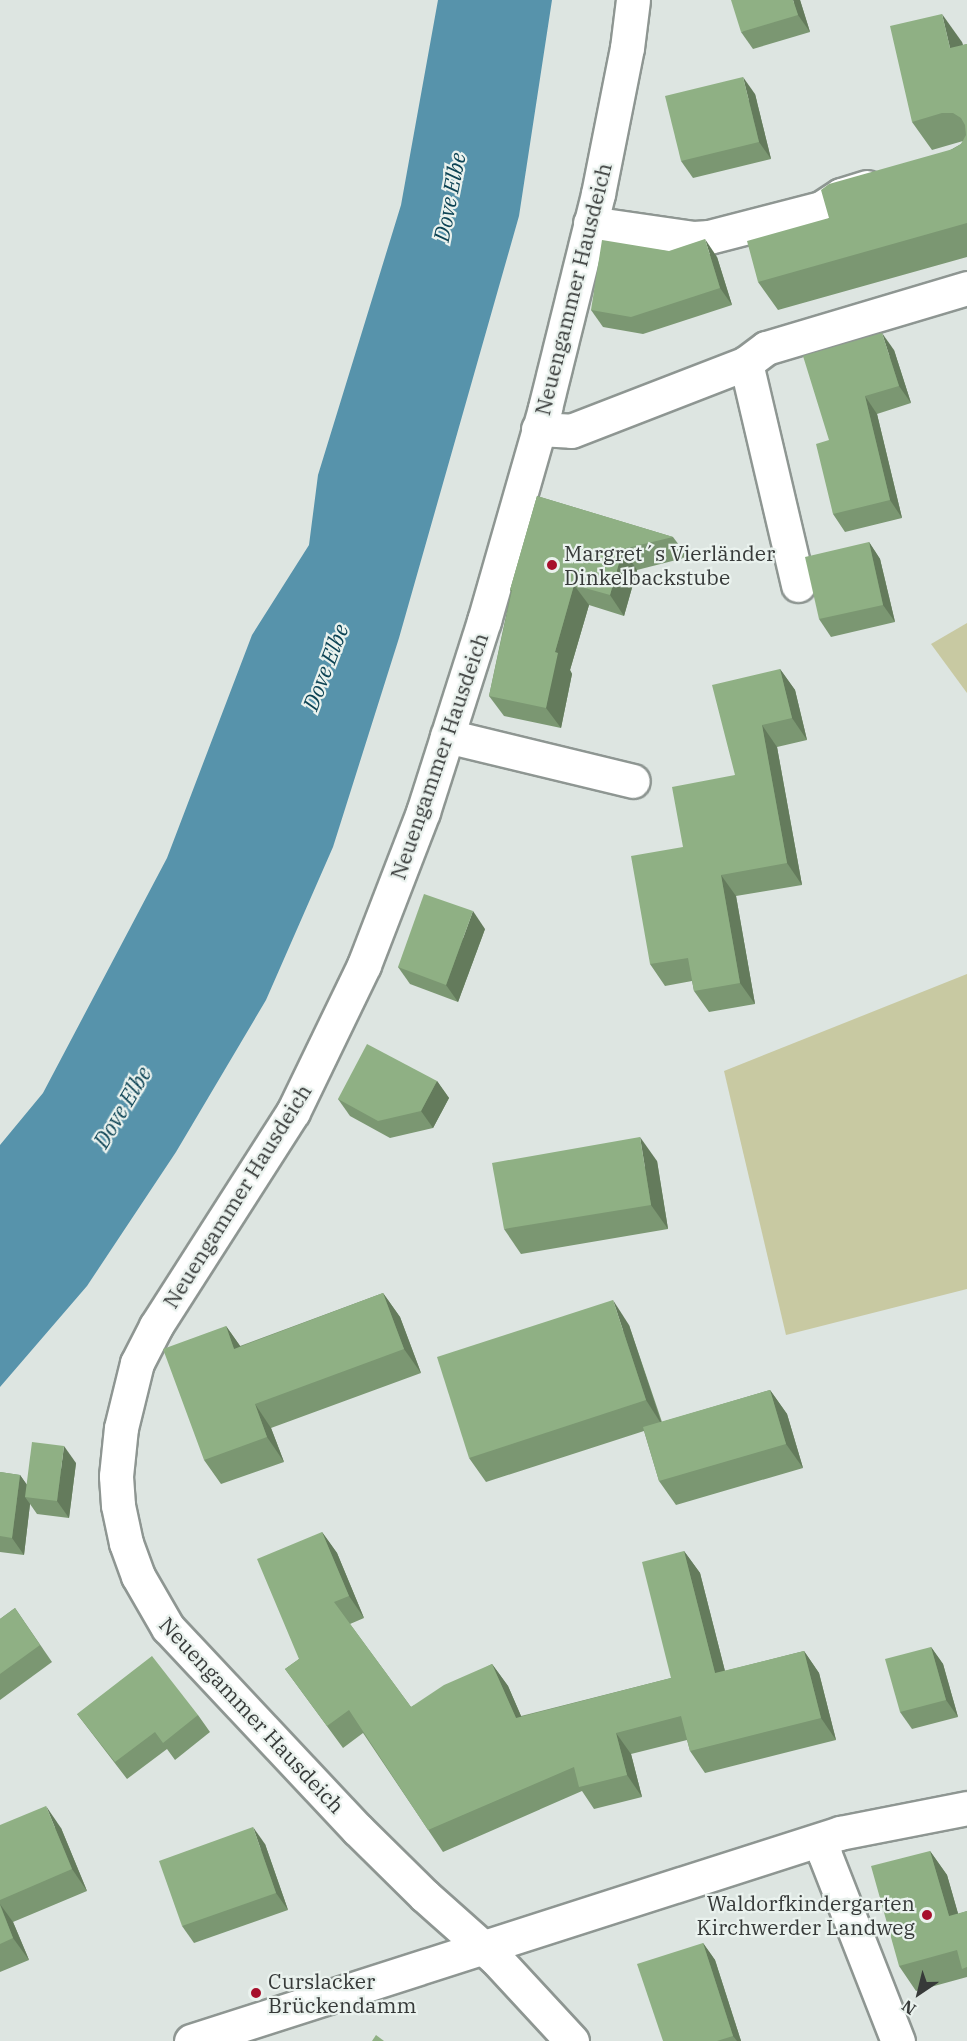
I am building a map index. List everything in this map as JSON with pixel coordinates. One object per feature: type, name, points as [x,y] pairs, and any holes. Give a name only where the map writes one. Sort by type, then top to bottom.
[{"type":"street","name":"Neuengammer Hausdeich","points":[[572,2041],[534,1998],[357,1829],[168,1628],[148,1595],[126,1543],[118,1505],[116,1476],[121,1428],[137,1363],[156,1326],[293,1112],[364,964],[394,890],[484,621],[538,429],[590,223],[627,48],[633,0]]},
{"type":"street","points":[[590,223],[694,238],[710,237],[821,208],[842,195],[895,179]]},
{"type":"street","points":[[538,429],[571,431],[746,363],[766,348],[967,288]]},
{"type":"street","points":[[746,363],[798,585]]},
{"type":"street","points":[[447,736],[633,782]]},
{"type":"street","points":[[191,2041],[840,1833],[967,1808]]},
{"type":"street","points":[[822,1840],[825,1855],[898,2041]]},
{"type":"green space","points":[[967,623],[967,693],[931,644]]},
{"type":"green space","points":[[967,974],[967,1289],[786,1335],[724,1071]]},
{"type":"water","name":"Dove Elbe","points":[[438,0],[552,0],[519,216],[399,638],[333,847],[266,1000],[176,1152],[87,1286],[0,1387],[0,1145],[43,1093],[167,858],[252,635],[309,545],[318,475],[401,205]]},
{"type":"building","points":[[731,0],[793,0],[798,15],[741,32]]},
{"type":"building","points":[[942,14],[950,48],[967,44],[967,223],[758,282],[747,241],[829,218],[821,190],[829,184],[953,149],[961,144],[966,135],[965,125],[961,118],[953,113],[942,113],[912,122],[890,26]]},
{"type":"building","points":[[743,77],[759,142],[681,161],[665,96]]},
{"type":"building","points":[[705,239],[720,288],[631,317],[591,310],[602,240],[669,251]]},
{"type":"building","points":[[882,333],[899,386],[865,396],[890,500],[833,514],[816,444],[829,440],[803,356]]},
{"type":"building","points":[[537,496],[673,537],[623,549],[610,595],[574,585],[555,652],[558,653],[546,708],[489,696],[512,590],[510,590]]},
{"type":"building","points":[[869,542],[883,605],[819,619],[805,557]]},
{"type":"building","points":[[780,669],[792,718],[762,725],[787,863],[721,875],[740,983],[694,991],[688,958],[650,964],[631,856],[683,847],[672,787],[735,775],[712,685]]},
{"type":"building","points":[[424,894],[473,911],[446,985],[398,967]]},
{"type":"building","points":[[367,1044],[437,1081],[421,1111],[378,1121],[338,1099]]},
{"type":"building","points":[[640,1137],[651,1205],[504,1229],[492,1163]]},
{"type":"building","points":[[383,1293],[404,1349],[255,1404],[267,1437],[204,1460],[163,1349],[226,1326],[234,1349]]},
{"type":"building","points":[[613,1300],[646,1400],[469,1458],[437,1357]]},
{"type":"building","points":[[770,1390],[786,1444],[659,1481],[643,1427]]},
{"type":"building","points":[[32,1442],[64,1446],[57,1501],[25,1497]]},
{"type":"building","points":[[0,1472],[20,1475],[12,1538],[0,1536]]},
{"type":"building","points":[[322,1532],[349,1596],[334,1602],[411,1707],[444,1685],[492,1664],[516,1718],[671,1678],[642,1562],[684,1551],[715,1673],[804,1651],[821,1718],[690,1751],[681,1716],[616,1733],[627,1775],[579,1787],[574,1767],[428,1830],[349,1710],[327,1726],[285,1669],[299,1659],[257,1559]]},
{"type":"building","points":[[15,1608],[40,1645],[0,1674],[0,1619]]},
{"type":"building","points":[[931,1647],[946,1700],[900,1712],[885,1659]]},
{"type":"building","points":[[152,1656],[198,1715],[163,1743],[155,1732],[115,1762],[77,1714]]},
{"type":"building","points":[[46,1806],[72,1869],[0,1900],[0,1825]]},
{"type":"building","points":[[253,1827],[276,1893],[182,1926],[159,1861]]},
{"type":"building","name":"Waldorfkindergarten Kirchwerder Landweg","points":[[930,1851],[949,1916],[967,1911],[967,1967],[962,1969],[957,1950],[899,1966],[871,1866]]},
{"type":"building","points":[[0,1905],[13,1938],[0,1944]]},
{"type":"building","points":[[703,1943],[733,2036],[717,2041],[663,2041],[637,1964]]},
{"type":"building","points":[[376,2035],[384,2041],[372,2041]]},
{"type":"place","name":"Margret´s Vierländer Dinkelbackstube","points":[[552,565]]},
{"type":"place","name":"Waldorfkindergarten Kirchwerder Landweg","points":[[927,1915]]},
{"type":"place","name":"Curslacker Brückendamm","points":[[256,1993]]}]
